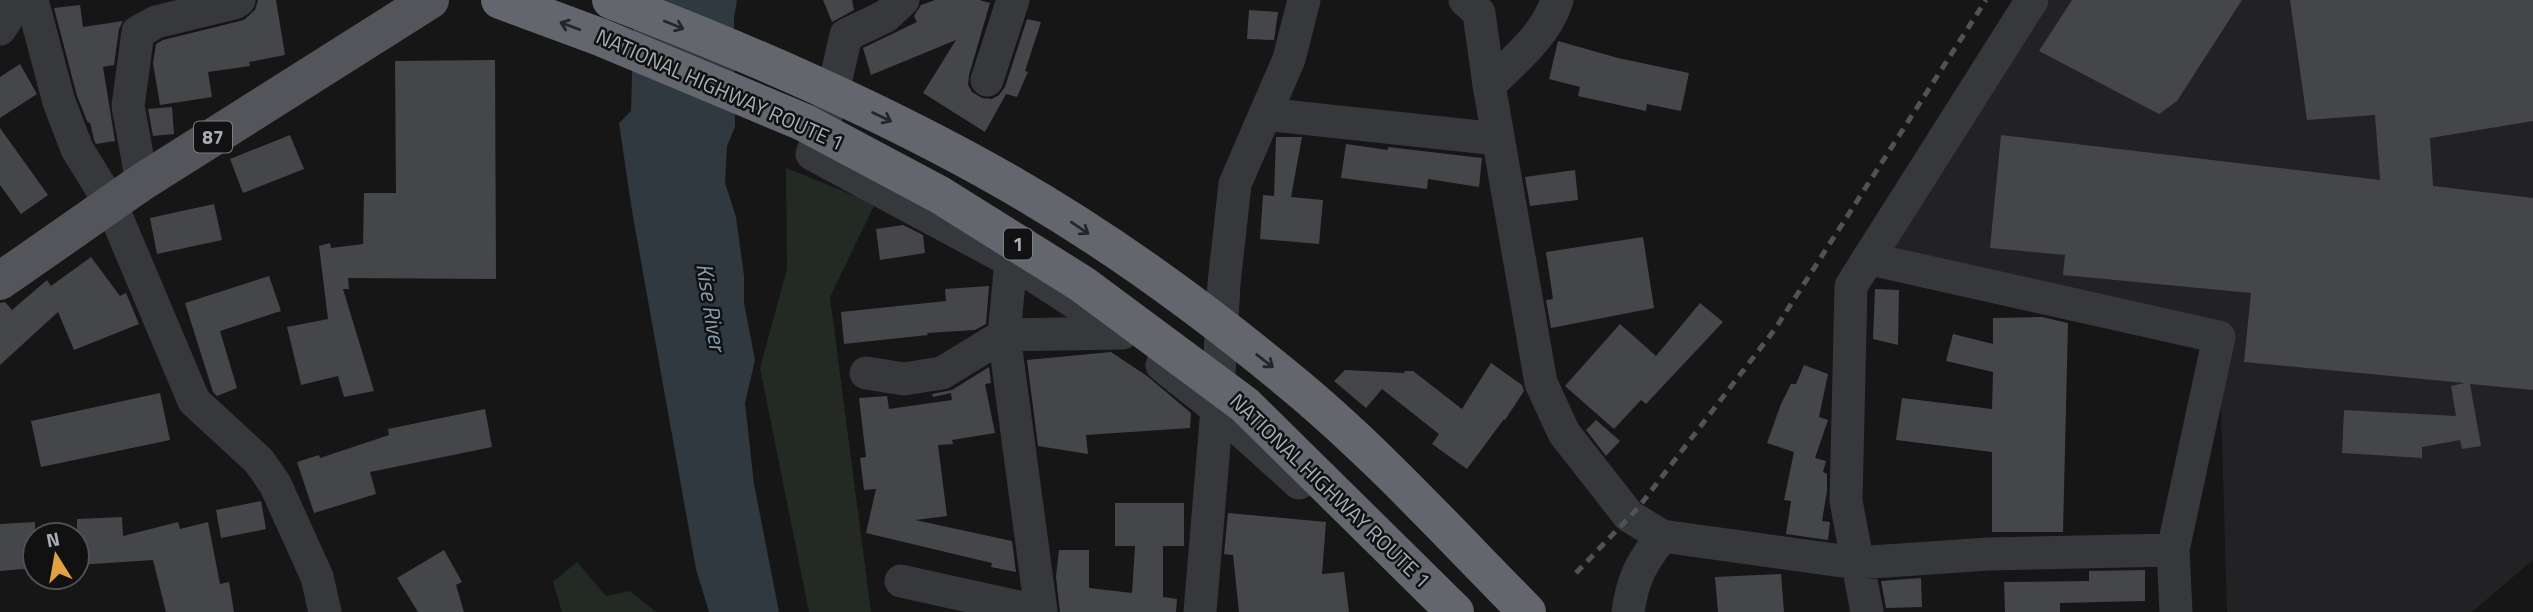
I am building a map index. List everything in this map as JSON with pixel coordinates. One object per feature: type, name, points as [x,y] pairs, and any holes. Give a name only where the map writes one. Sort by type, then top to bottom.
[{"type":"highway","name":"NATIONAL HIGHWAY ROUTE 1","points":[[500,0],[600,37],[803,122],[940,195],[1082,284],[1245,405],[1455,612]]},
{"type":"highway","name":"NATIONAL HIGHWAY ROUTE 1","points":[[611,0],[730,47],[825,89],[954,153],[1054,210],[1196,308],[1288,379],[1423,506],[1527,612]]},
{"type":"main road","name":"87","points":[[0,281],[142,182],[430,0]]},
{"type":"street","points":[[0,29],[19,0]]},
{"type":"street","points":[[32,0],[59,102],[77,149],[111,204],[194,401],[259,461],[275,484],[317,577],[325,612]]},
{"type":"street","points":[[142,182],[128,106],[138,32],[156,22],[239,0]]},
{"type":"street","points":[[903,0],[886,16],[846,35],[830,105],[812,154],[1010,261],[1122,333],[1217,410],[1325,505],[1432,612]]},
{"type":"street","points":[[987,80],[1013,0]]},
{"type":"street","points":[[1200,612],[1217,410],[1224,283],[1235,184],[1289,59],[1304,0]]},
{"type":"street","points":[[1465,0],[1479,13],[1541,383],[1564,433],[1629,516],[1662,536],[1857,563],[1988,554],[2173,550]]},
{"type":"street","points":[[1489,85],[1526,49],[1554,10],[1557,0]]},
{"type":"street","points":[[1867,612],[1846,501],[1851,286],[2032,0]]},
{"type":"street","points":[[1265,114],[1498,139]]},
{"type":"street","points":[[1870,259],[2220,337],[2173,550],[2176,612]]},
{"type":"street","points":[[901,581],[1041,612],[1004,335],[1010,261]]},
{"type":"street","points":[[866,373],[904,379],[942,373],[1004,335],[1122,333]]},
{"type":"street","points":[[1628,612],[1631,592],[1640,566],[1662,536]]},
{"type":"shaded area","points":[[2043,0],[2533,0],[2533,560],[2472,612],[2227,612],[2219,337],[1876,261]]},
{"type":"shaded area","points":[[786,168],[875,204],[830,297],[871,612],[809,612],[760,368],[787,269]]},
{"type":"shaded area","points":[[577,562],[606,596],[630,591],[656,612],[562,612],[553,582]]},
{"type":"water","name":"Kise River","points":[[634,0],[737,0],[734,18],[735,127],[727,146],[725,183],[736,217],[744,276],[744,303],[755,360],[745,403],[754,484],[779,612],[709,612],[696,569],[632,211],[619,123],[631,111]]},
{"type":"building","points":[[258,0],[276,0],[285,55],[249,62],[250,66],[208,72],[212,97],[160,105],[153,63],[156,44],[244,20],[255,10]]},
{"type":"building","points":[[823,0],[852,0],[854,10],[832,22]]},
{"type":"building","points":[[935,0],[979,0],[990,3],[968,85],[972,92],[982,98],[992,99],[1005,87],[1027,19],[1041,22],[1025,71],[1028,72],[1017,97],[1006,94],[985,132],[923,93],[956,40],[871,75],[863,48],[917,22],[914,16],[921,5]]},
{"type":"building","points":[[2072,0],[2242,0],[2177,101],[2159,114],[2039,51]]},
{"type":"building","points":[[2290,0],[2533,0],[2533,121],[2430,138],[2433,186],[2533,198],[2533,390],[2470,384],[2481,446],[2462,449],[2460,440],[2422,447],[2422,458],[2342,453],[2344,410],[2456,416],[2451,386],[2465,383],[2244,362],[2251,293],[2063,275],[2065,255],[1990,248],[2001,135],[2380,180],[2375,115],[2307,120]]},
{"type":"building","points":[[80,5],[83,27],[123,21],[119,29],[114,65],[103,67],[115,141],[96,144],[94,140],[90,122],[88,123],[77,96],[54,8]]},
{"type":"building","points":[[1249,10],[1278,12],[1274,40],[1247,39]]},
{"type":"building","points":[[1558,41],[1618,58],[1689,73],[1681,111],[1647,104],[1646,111],[1578,96],[1580,87],[1549,79]]},
{"type":"building","points":[[495,60],[496,279],[348,278],[349,289],[343,289],[374,391],[344,397],[338,376],[301,385],[287,327],[328,319],[319,246],[330,243],[331,248],[363,244],[364,193],[396,193],[395,61]]},
{"type":"building","points":[[20,64],[37,94],[0,118],[0,77]]},
{"type":"building","points":[[172,107],[174,134],[153,136],[148,109]]},
{"type":"building","points":[[0,128],[48,195],[21,214],[0,185]]},
{"type":"building","points":[[290,135],[304,169],[243,193],[230,159]]},
{"type":"building","points":[[1276,137],[1302,137],[1291,197],[1323,200],[1319,244],[1260,239],[1263,195],[1274,196]]},
{"type":"building","points":[[1346,144],[1482,158],[1479,187],[1428,179],[1427,189],[1341,178]]},
{"type":"building","points":[[1575,170],[1578,200],[1530,206],[1525,177]]},
{"type":"building","points":[[214,204],[222,240],[157,254],[150,218]]},
{"type":"building","points":[[903,225],[923,235],[925,253],[880,260],[876,229]]},
{"type":"building","points":[[1643,237],[1654,308],[1551,328],[1546,300],[1553,299],[1546,252]]},
{"type":"building","points":[[91,257],[120,296],[126,293],[139,324],[74,350],[58,312],[0,365],[0,303],[5,302],[12,310],[47,280],[51,286]]},
{"type":"building","points":[[269,276],[281,311],[220,331],[237,388],[217,396],[213,392],[185,303]]},
{"type":"building","points":[[989,286],[986,324],[975,330],[927,333],[928,335],[844,344],[841,312],[946,301],[945,289]]},
{"type":"building","points":[[1875,289],[1899,290],[1898,345],[1873,339]]},
{"type":"building","points":[[1700,303],[1723,322],[1646,404],[1641,400],[1614,429],[1565,386],[1620,324],[1656,356]]},
{"type":"building","points":[[2042,317],[2068,323],[2063,532],[1992,532],[1992,452],[1896,440],[1902,398],[1992,409],[1993,372],[1946,361],[1953,334],[1993,344],[1993,318]]},
{"type":"building","points":[[1111,352],[1147,376],[1191,413],[1190,428],[1086,435],[1088,454],[1038,446],[1027,360]]},
{"type":"building","points":[[1491,363],[1522,385],[1524,391],[1467,469],[1432,444],[1439,434],[1382,389],[1366,408],[1334,381],[1345,370],[1404,373],[1413,371],[1462,409]]},
{"type":"building","points":[[1804,365],[1828,374],[1819,417],[1828,420],[1815,458],[1826,461],[1823,472],[1827,474],[1827,491],[1822,521],[1830,522],[1828,540],[1786,534],[1791,501],[1784,500],[1794,452],[1767,443],[1781,404],[1791,384],[1796,384]]},
{"type":"building","points":[[989,367],[991,383],[985,384],[995,433],[952,440],[953,444],[938,445],[947,516],[915,520],[1012,541],[1016,572],[991,567],[992,563],[866,533],[876,489],[864,490],[860,458],[866,457],[859,398],[887,396],[889,409],[952,400],[951,393],[933,397],[932,394],[952,390]]},
{"type":"building","points":[[160,393],[170,440],[41,467],[31,421]]},
{"type":"building","points":[[485,409],[492,447],[370,472],[376,494],[314,513],[297,462],[319,455],[320,458],[389,435],[388,429]]},
{"type":"building","points":[[1596,420],[1620,441],[1606,456],[1586,430]]},
{"type":"building","points":[[261,501],[266,529],[221,538],[216,510]]},
{"type":"building","points":[[1115,503],[1184,503],[1184,546],[1163,546],[1163,597],[1177,599],[1176,612],[1060,612],[1056,577],[1059,550],[1089,550],[1089,588],[1132,593],[1135,546],[1115,546]]},
{"type":"building","points":[[1228,513],[1326,522],[1322,574],[1344,572],[1349,612],[1239,612],[1233,555],[1224,554]]},
{"type":"building","points":[[122,517],[123,536],[178,522],[180,529],[208,522],[220,584],[229,582],[234,612],[166,612],[153,560],[91,564],[91,521],[77,519]]},
{"type":"building","points":[[21,523],[21,569],[0,571],[0,524]]},
{"type":"building","points":[[444,550],[462,582],[456,585],[464,612],[418,612],[397,578]]},
{"type":"building","points":[[2145,570],[2145,601],[2060,603],[2060,612],[2005,612],[2004,582],[2089,581],[2089,571]]},
{"type":"building","points":[[1781,574],[1784,612],[1718,612],[1715,577]]},
{"type":"building","points":[[1921,578],[1922,607],[1886,608],[1881,581]]},
{"type":"railway","points":[[1576,573],[1638,508],[1775,329],[1986,0]]}]
